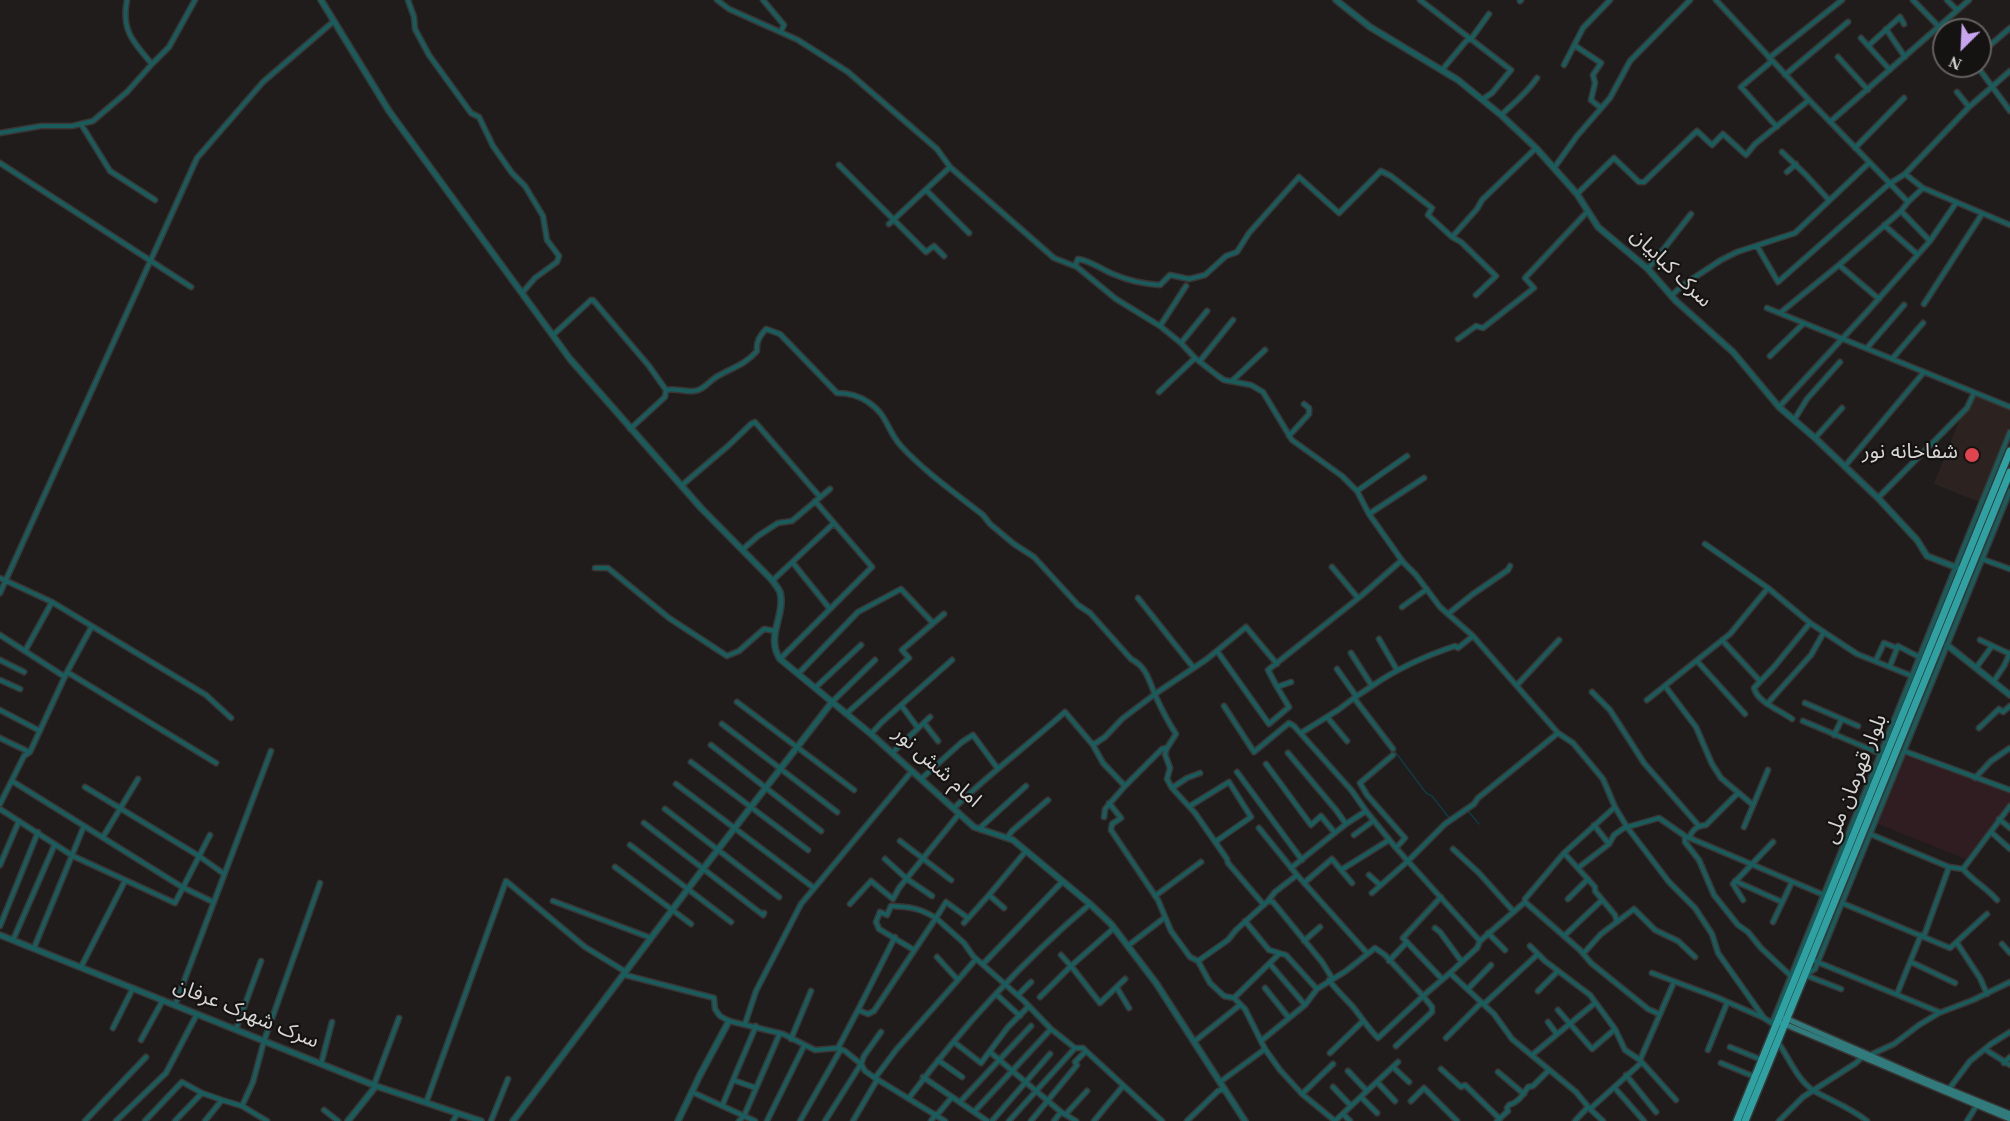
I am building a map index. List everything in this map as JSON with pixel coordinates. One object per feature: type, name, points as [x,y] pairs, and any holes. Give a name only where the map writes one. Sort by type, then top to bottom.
[{"type":"highway","name":"بلوار قهرمان ملی","points":[[1737,1121],[1762,1060],[1805,975],[2010,451]]},
{"type":"highway","name":"بلوار قهرمان ملی","points":[[1962,570],[2010,472]]},
{"type":"highway","name":"بلوار قهرمان ملی","points":[[1745,1121],[1778,1041],[1780,1022],[1793,977],[1811,960]]},
{"type":"main road","points":[[1780,1022],[2010,1119]]},
{"type":"main road","points":[[1866,1058],[2010,1114]]},
{"type":"street","points":[[127,0],[123,16],[128,29],[134,44],[152,64]]},
{"type":"street","points":[[0,134],[40,126],[72,126],[93,122],[127,92],[169,47],[195,0]]},
{"type":"street","points":[[321,0],[389,111],[570,359],[681,486],[779,591],[781,601],[774,645],[780,659],[872,567],[815,501]]},
{"type":"street","points":[[408,0],[414,17],[415,29],[429,55],[471,113],[479,117],[493,146],[512,173],[525,186],[543,216],[547,240],[559,256],[557,262],[536,278],[522,293]]},
{"type":"street","points":[[717,0],[729,9],[798,40],[848,72],[938,149],[950,167],[1054,258],[1074,266],[1116,299],[1160,326],[1218,376],[1263,392],[1292,440],[1342,476],[1358,491],[1369,514],[1440,607],[1473,636],[1558,733],[1573,743],[1603,779],[1627,827],[1669,882],[1695,908],[1712,934],[1718,953],[1764,1017]]},
{"type":"street","points":[[763,0],[784,25],[781,31]]},
{"type":"street","name":"سرک کبابیان","points":[[1336,0],[1370,27],[1442,70],[1483,99],[1501,115],[1536,147],[1577,194],[1598,226],[1648,269],[1671,296],[1733,352],[1779,407],[1878,498],[1917,540],[1927,556],[1962,570]]},
{"type":"street","points":[[1420,0],[1511,70],[1492,93],[1483,99]]},
{"type":"street","points":[[1564,65],[1583,28],[1610,0]]},
{"type":"street","points":[[1554,168],[1610,98],[1630,61],[1690,0]]},
{"type":"street","points":[[1716,0],[1908,202]]},
{"type":"street","points":[[1777,127],[1741,87],[1842,0]]},
{"type":"street","points":[[1913,0],[1932,21]]},
{"type":"street","points":[[1947,0],[1957,10]]},
{"type":"street","points":[[1948,18],[1969,0]]},
{"type":"street","points":[[1442,70],[1467,40],[1471,39],[1489,14]]},
{"type":"street","points":[[1868,46],[1899,17],[1904,24]]},
{"type":"street","points":[[0,592],[198,158],[263,82],[334,21]]},
{"type":"street","points":[[1785,75],[1848,22]]},
{"type":"street","points":[[1992,44],[2010,28]]},
{"type":"street","points":[[1886,29],[1905,57]]},
{"type":"street","points":[[1830,122],[1932,32]]},
{"type":"street","points":[[1861,38],[1890,70]]},
{"type":"street","points":[[1574,45],[1601,63],[1593,75],[1595,83],[1591,100],[1601,108]]},
{"type":"street","points":[[1838,57],[1868,90]]},
{"type":"street","points":[[1757,246],[1778,282],[1889,184],[1905,174],[1969,107],[2010,70]]},
{"type":"street","points":[[1501,115],[1526,94],[1537,78]]},
{"type":"street","points":[[1985,78],[2010,111]]},
{"type":"street","points":[[1957,92],[1969,107]]},
{"type":"street","points":[[1855,148],[1904,98]]},
{"type":"street","points":[[1577,194],[1614,158],[1639,182],[1644,182],[1697,131],[1712,146],[1724,134],[1746,155],[1755,144],[1809,100]]},
{"type":"street","points":[[81,124],[110,171],[155,200]]},
{"type":"street","points":[[1452,237],[1477,210],[1482,200],[1536,147]]},
{"type":"street","points":[[1782,152],[1829,200]]},
{"type":"street","points":[[0,163],[191,287]]},
{"type":"street","points":[[1671,296],[1683,285],[1721,260],[1737,252],[1795,233],[1869,163]]},
{"type":"street","points":[[1787,172],[1796,164]]},
{"type":"street","points":[[839,165],[926,252],[934,246],[944,256]]},
{"type":"street","points":[[889,224],[950,167]]},
{"type":"street","points":[[1074,266],[1078,260],[1086,260],[1114,275],[1140,284],[1160,285],[1170,275],[1189,279],[1205,275],[1226,256],[1236,252],[1249,233],[1299,177],[1339,213],[1381,171],[1391,176],[1432,208],[1428,214],[1496,276],[1476,295]]},
{"type":"street","points":[[1905,174],[1923,188],[2010,225]]},
{"type":"street","points":[[1779,313],[1839,265],[1901,211],[1923,188]]},
{"type":"street","points":[[926,190],[969,233]]},
{"type":"street","points":[[1779,407],[1879,299],[1929,241],[1956,203]]},
{"type":"street","points":[[1901,211],[1929,241]]},
{"type":"street","points":[[1458,339],[1476,326],[1483,328],[1534,288],[1526,278],[1587,212]]},
{"type":"street","points":[[1648,269],[1691,214]]},
{"type":"street","points":[[1924,304],[1982,214]]},
{"type":"street","points":[[1884,225],[1917,254]]},
{"type":"street","points":[[1839,265],[1879,299]]},
{"type":"street","points":[[1160,326],[1186,286]]},
{"type":"street","points":[[553,336],[593,300],[649,366],[666,390],[665,397],[631,430]]},
{"type":"street","points":[[1867,348],[1904,305]]},
{"type":"street","points":[[1767,308],[2010,407]]},
{"type":"street","points":[[1181,343],[1207,311]]},
{"type":"street","points":[[1200,362],[1233,320]]},
{"type":"street","points":[[1770,356],[1804,323]]},
{"type":"street","points":[[1892,358],[1923,323]]},
{"type":"street","points":[[666,390],[694,391],[718,376],[738,368],[757,351],[756,343],[766,329],[780,334],[837,393],[852,394],[867,401],[882,413],[893,437],[914,460],[983,514],[990,524],[1014,544],[1034,557],[1078,605],[1090,613],[1148,673],[1155,694],[1176,734],[1165,754],[1170,768],[1167,779],[1215,842],[1228,863],[1264,905]]},
{"type":"street","points":[[1232,381],[1265,350]]},
{"type":"street","points":[[1159,392],[1195,358]]},
{"type":"street","points":[[1794,420],[1807,399],[1840,362]]},
{"type":"street","points":[[1845,466],[1924,372]]},
{"type":"street","points":[[1878,498],[1967,408],[1974,393]]},
{"type":"street","points":[[1289,435],[1309,414],[1305,404]]},
{"type":"street","points":[[1815,438],[1842,408]]},
{"type":"street","points":[[681,486],[755,422],[821,496]]},
{"type":"street","points":[[1652,973],[1780,1022],[1793,977],[1824,895],[1919,657],[1962,570],[2010,432]]},
{"type":"street","points":[[1358,491],[1407,456]]},
{"type":"street","points":[[1369,514],[1425,478]]},
{"type":"street","points":[[742,550],[778,523],[792,521],[830,489]]},
{"type":"street","points":[[1940,1013],[1811,960],[1842,903],[2010,491]]},
{"type":"street","points":[[772,581],[793,564],[833,524]]},
{"type":"street","points":[[1705,544],[1857,654],[1912,676]]},
{"type":"street","points":[[1982,559],[2010,569]]},
{"type":"street","points":[[1217,651],[1269,724],[1289,707],[1268,673],[1402,560]]},
{"type":"street","points":[[793,564],[830,609]]},
{"type":"street","points":[[1448,614],[1508,570],[1510,566]]},
{"type":"street","points":[[1332,567],[1358,598]]},
{"type":"street","points":[[595,568],[608,568],[669,618],[727,656],[739,651],[764,629],[775,631]]},
{"type":"street","points":[[0,578],[52,602],[206,695],[231,718]]},
{"type":"street","points":[[1647,700],[1730,634],[1768,588]]},
{"type":"street","points":[[798,674],[858,612],[901,589],[933,623]]},
{"type":"street","points":[[1402,607],[1428,589]]},
{"type":"street","points":[[1138,598],[1193,667]]},
{"type":"street","points":[[25,651],[52,602]]},
{"type":"street","points":[[846,714],[909,658],[902,650],[944,614]]},
{"type":"street","points":[[1792,719],[1767,704],[1754,690],[1810,622]]},
{"type":"street","points":[[0,804],[24,756],[30,752],[66,674],[92,626]]},
{"type":"street","points":[[1093,745],[1105,737],[1122,719],[1217,651],[1246,627],[1277,664]]},
{"type":"street","points":[[1767,704],[1811,655],[1824,632]]},
{"type":"street","points":[[0,635],[216,764]]},
{"type":"street","points":[[1300,733],[1397,670],[1403,669],[1422,657],[1455,646],[1458,648],[1473,636]]},
{"type":"street","points":[[1379,639],[1397,670]]},
{"type":"street","points":[[1517,685],[1559,640]]},
{"type":"street","points":[[1722,640],[1761,681]]},
{"type":"street","points":[[1980,640],[2010,653],[1994,681]]},
{"type":"street","points":[[1876,660],[1885,643],[1897,648],[1899,646],[1919,657]]},
{"type":"street","points":[[815,688],[861,645]]},
{"type":"street","points":[[1947,645],[2010,695]]},
{"type":"street","points":[[1976,668],[1992,646]]},
{"type":"street","points":[[1890,666],[1897,648]]},
{"type":"street","points":[[1351,653],[1372,686]]},
{"type":"street","name":"امام شش نور","points":[[780,659],[871,734],[974,827],[1007,838],[1026,850],[1090,904],[1129,945],[1195,1041],[1245,1121]]},
{"type":"street","points":[[0,660],[24,672]]},
{"type":"street","points":[[513,1121],[796,746],[832,702],[875,660]]},
{"type":"street","points":[[871,734],[952,660]]},
{"type":"street","points":[[1697,661],[1745,714]]},
{"type":"street","points":[[1337,669],[1393,748]]},
{"type":"street","points":[[0,680],[20,689]]},
{"type":"street","points":[[1277,687],[1291,682]]},
{"type":"street","points":[[1665,686],[1696,727],[1712,764],[1721,778],[1753,805]]},
{"type":"street","points":[[1592,692],[1610,710],[1644,763],[1699,826]]},
{"type":"street","points":[[737,702],[854,790]]},
{"type":"street","points":[[1806,703],[1858,726]]},
{"type":"street","points":[[902,705],[918,728]]},
{"type":"street","points":[[1224,706],[1254,752],[1289,723],[1300,733],[1352,791],[1396,849],[1480,941]]},
{"type":"street","points":[[1979,728],[1999,710],[2003,712],[2010,706]]},
{"type":"street","points":[[0,710],[40,731]]},
{"type":"street","points":[[954,808],[979,783],[1065,712],[1093,745],[1103,763],[1125,786]]},
{"type":"street","points":[[892,753],[930,717]]},
{"type":"street","points":[[1327,717],[1347,741]]},
{"type":"street","points":[[1834,735],[1842,718]]},
{"type":"street","points":[[1803,721],[1881,754]]},
{"type":"street","points":[[924,723],[938,741]]},
{"type":"street","points":[[722,724],[837,812]]},
{"type":"street","points":[[1372,893],[1445,824],[1474,804],[1478,798],[1558,733]]},
{"type":"street","points":[[921,778],[973,735],[998,769]]},
{"type":"street","points":[[0,738],[30,752]]},
{"type":"street","points":[[711,746],[821,831]]},
{"type":"street","points":[[1104,817],[1109,803],[1162,749],[1167,748]]},
{"type":"street","points":[[1976,778],[1991,761],[2010,748]]},
{"type":"street","points":[[175,1005],[271,751]]},
{"type":"street","points":[[1904,751],[2010,790]]},
{"type":"street","points":[[1288,753],[1346,824]]},
{"type":"street","points":[[1393,755],[1360,783],[1367,795],[1405,838],[1396,849]]},
{"type":"street","points":[[691,762],[808,850]]},
{"type":"street","points":[[1266,764],[1311,825],[1321,816],[1335,834]]},
{"type":"street","points":[[1744,828],[1767,770]]},
{"type":"street","points":[[745,1024],[761,981],[801,904],[912,771]]},
{"type":"street","points":[[1237,772],[1302,860]]},
{"type":"street","points":[[1172,788],[1200,773]]},
{"type":"street","points":[[103,837],[138,778]]},
{"type":"street","points":[[12,781],[182,887],[213,902]]},
{"type":"street","points":[[1189,807],[1229,782],[1251,817],[1215,842]]},
{"type":"street","points":[[676,784],[814,888]]},
{"type":"street","points":[[981,830],[982,826],[1026,786]]},
{"type":"street","points":[[85,787],[199,856],[224,874]]},
{"type":"street","points":[[0,792],[5,794]]},
{"type":"street","points":[[1738,792],[1706,825],[1693,830],[1685,842],[1699,860],[1713,895],[1738,925],[1793,977]]},
{"type":"street","points":[[1007,838],[1048,800]]},
{"type":"street","points":[[1109,803],[1120,818],[1112,824],[1111,830],[1158,900],[1171,931],[1190,957],[1198,961],[1210,983],[1224,996],[1234,998],[1245,1009],[1265,1049],[1302,1094],[1335,1121],[1398,1062]]},
{"type":"street","points":[[1963,869],[2010,806]]},
{"type":"street","points":[[1268,901],[1273,902],[1322,962],[1331,979],[1364,1021],[1364,1025],[1378,1038],[1477,948],[1488,933],[1525,902],[1525,899],[1564,853],[1615,807]]},
{"type":"street","points":[[0,809],[73,856],[175,903],[210,835]]},
{"type":"street","points":[[665,809],[779,897]]},
{"type":"street","points":[[1291,868],[1346,824],[1366,812]]},
{"type":"street","points":[[850,904],[871,881],[893,899],[922,858],[960,813]]},
{"type":"street","points":[[1578,868],[1609,844],[1614,835],[1627,827],[1659,818],[1687,837],[1824,895]]},
{"type":"street","points":[[1999,819],[2010,828]]},
{"type":"street","points":[[0,865],[19,821]]},
{"type":"street","points":[[1354,835],[1373,821]]},
{"type":"street","points":[[644,823],[764,913]]},
{"type":"street","points":[[1594,825],[1609,844]]},
{"type":"street","points":[[34,948],[84,826]]},
{"type":"street","points":[[1259,828],[1297,875],[1367,953]]},
{"type":"street","points":[[0,926],[38,832]]},
{"type":"street","points":[[1991,832],[2010,849]]},
{"type":"street","points":[[1870,834],[1949,867],[1963,869],[1991,892],[1997,900]]},
{"type":"street","points":[[1341,870],[1389,840]]},
{"type":"street","points":[[900,841],[951,880]]},
{"type":"street","points":[[1743,900],[1733,887],[1735,881],[1773,842]]},
{"type":"street","points":[[13,940],[55,844]]},
{"type":"street","points":[[630,845],[730,922]]},
{"type":"street","points":[[1453,849],[1479,873],[1514,912]]},
{"type":"street","points":[[964,923],[1026,850]]},
{"type":"street","points":[[1564,853],[1615,915],[1617,922]]},
{"type":"street","points":[[885,859],[907,879],[932,896]]},
{"type":"street","points":[[1304,883],[1332,859],[1352,883]]},
{"type":"street","points":[[1155,896],[1201,862]]},
{"type":"street","points":[[615,867],[691,924]]},
{"type":"street","points":[[1897,994],[1923,936],[1949,867]]},
{"type":"street","points":[[1198,961],[1228,940],[1275,892],[1297,875]]},
{"type":"street","points":[[1369,875],[1380,885]]},
{"type":"street","points":[[1568,899],[1587,879]]},
{"type":"street","points":[[81,967],[125,881]]},
{"type":"street","points":[[426,1103],[506,881],[585,947],[626,973],[714,998],[715,1009],[720,1016],[729,1021],[756,1026],[780,1034],[815,1050],[839,1049],[861,1064],[865,1071],[876,1079],[945,1121]]},
{"type":"street","points":[[1735,881],[1782,902]]},
{"type":"street","points":[[983,964],[1062,882]]},
{"type":"street","points":[[1773,922],[1792,882]]},
{"type":"street","points":[[242,1106],[253,1082],[264,1041],[320,883]]},
{"type":"street","points":[[989,895],[1004,908]]},
{"type":"street","points":[[1441,897],[1402,938],[1442,979]]},
{"type":"street","points":[[1564,936],[1602,900]]},
{"type":"street","points":[[553,901],[651,938]]},
{"type":"street","points":[[858,1010],[868,1014],[874,1011],[946,902],[968,918]]},
{"type":"street","points":[[1525,902],[1626,993],[1659,1014]]},
{"type":"street","points":[[1842,903],[1950,948],[1987,914]]},
{"type":"street","points":[[909,1098],[938,1059],[1004,984],[1053,935],[1090,904]]},
{"type":"street","points":[[914,950],[879,929],[876,922],[880,912],[887,915],[891,906],[923,910],[936,918],[1051,1029],[1075,1048],[1083,1048],[1162,1121]]},
{"type":"street","points":[[1583,954],[1601,934],[1634,909],[1655,930],[1678,941],[1695,957]]},
{"type":"street","points":[[1129,945],[1164,918]]},
{"type":"street","points":[[1245,921],[1269,950],[1286,955],[1317,989]]},
{"type":"street","points":[[1304,941],[1320,927]]},
{"type":"street","points":[[1040,997],[1114,928]]},
{"type":"street","points":[[1435,928],[1462,962]]},
{"type":"street","points":[[1488,933],[1505,950]]},
{"type":"street","name":"سرک شهرک عرفان","points":[[0,935],[375,1086],[481,1121]]},
{"type":"street","points":[[800,1121],[895,937]]},
{"type":"street","points":[[1389,961],[1407,942]]},
{"type":"street","points":[[1957,943],[1980,978],[1987,994]]},
{"type":"street","points":[[2002,944],[2010,953]]},
{"type":"street","points":[[1530,946],[1590,995],[1615,1029],[1625,1050],[1641,1061],[1676,1100]]},
{"type":"street","points":[[1261,1041],[1305,1005],[1317,989],[1346,971],[1375,948],[1432,1006],[1432,1012],[1396,1046]]},
{"type":"street","points":[[1234,998],[1279,954]]},
{"type":"street","points":[[1446,1038],[1538,954]]},
{"type":"street","points":[[1061,956],[1100,1003],[1125,979]]},
{"type":"street","points":[[937,957],[958,980]]},
{"type":"street","points":[[853,1121],[876,1079],[896,1050],[976,958]]},
{"type":"street","points":[[236,1029],[261,962]]},
{"type":"street","points":[[1911,962],[1955,983]]},
{"type":"street","points":[[1270,964],[1305,1005]]},
{"type":"street","points":[[1468,989],[1491,966]]},
{"type":"street","points":[[1538,991],[1558,971]]},
{"type":"street","points":[[1450,973],[1494,1014],[1512,1039],[1576,1092],[1603,1121]]},
{"type":"street","points":[[1805,975],[1840,989]]},
{"type":"street","points":[[1018,995],[1031,982]]},
{"type":"street","points":[[1575,1121],[1641,1061],[1674,982]]},
{"type":"street","points":[[1779,1121],[1813,1090],[1856,1063],[1894,1044],[1919,1025],[1940,1013],[2010,982]]},
{"type":"street","points":[[113,1028],[133,988]]},
{"type":"street","points":[[1117,988],[1130,1008]]},
{"type":"street","points":[[1265,988],[1289,1018]]},
{"type":"street","points":[[791,1038],[811,991]]},
{"type":"street","points":[[996,994],[1020,1016]]},
{"type":"street","points":[[141,1040],[163,1000]]},
{"type":"street","points":[[1532,1055],[1595,1003]]},
{"type":"street","points":[[1707,1050],[1727,1003]]},
{"type":"street","points":[[1195,1041],[1240,1005]]},
{"type":"street","points":[[954,1042],[981,1063],[1008,1027],[1029,1006]]},
{"type":"street","points":[[1558,1010],[1592,1049],[1615,1029]]},
{"type":"street","points":[[116,1121],[166,1073],[197,1014]]},
{"type":"street","points":[[348,1121],[375,1086],[399,1018]]},
{"type":"street","points":[[678,1121],[729,1021]]},
{"type":"street","points":[[1330,1053],[1364,1021]]},
{"type":"street","points":[[1548,1022],[1556,1033]]},
{"type":"street","points":[[321,1064],[332,1023]]},
{"type":"street","points":[[722,1106],[756,1026]]},
{"type":"street","points":[[960,1102],[1031,1026]]},
{"type":"street","points":[[974,1112],[1051,1029]]},
{"type":"street","points":[[825,1121],[881,1032]]},
{"type":"street","points":[[1949,1089],[1970,1061],[2010,1032]]},
{"type":"street","points":[[739,1121],[744,1116],[780,1034]]},
{"type":"street","points":[[1778,1041],[1798,1074],[1813,1090],[1867,1121]]},
{"type":"street","points":[[767,1121],[804,1046]]},
{"type":"street","points":[[1730,1047],[1762,1060]]},
{"type":"street","points":[[1009,1121],[1075,1048]]},
{"type":"street","points":[[1220,1082],[1265,1049]]},
{"type":"street","points":[[1986,1050],[2010,1065]]},
{"type":"street","points":[[1031,1121],[1077,1065],[1075,1062],[1086,1051]]},
{"type":"street","points":[[990,1052],[1036,1092],[1076,1121]]},
{"type":"street","points":[[992,1121],[1050,1054]]},
{"type":"street","points":[[85,1121],[146,1057]]},
{"type":"street","points":[[2004,1063],[2010,1058]]},
{"type":"street","points":[[938,1059],[962,1077]]},
{"type":"street","points":[[1721,1063],[1755,1077]]},
{"type":"street","points":[[1302,1094],[1333,1064]]},
{"type":"street","points":[[1393,1067],[1409,1082]]},
{"type":"street","points":[[1441,1069],[1461,1087],[1465,1085],[1498,1120],[1508,1111],[1509,1105],[1514,1104],[1528,1087],[1533,1086],[1549,1070]]},
{"type":"street","points":[[1348,1071],[1367,1091]]},
{"type":"street","points":[[1498,1072],[1524,1094]]},
{"type":"street","points":[[1626,1075],[1656,1112]]},
{"type":"street","points":[[923,1077],[987,1121]]},
{"type":"street","points":[[491,1121],[508,1079]]},
{"type":"street","points":[[733,1080],[756,1088]]},
{"type":"street","points":[[145,1121],[182,1082],[202,1093],[242,1106],[267,1121]]},
{"type":"street","points":[[1377,1082],[1395,1101]]},
{"type":"street","points":[[1094,1121],[1123,1086]]},
{"type":"street","points":[[1333,1087],[1351,1106]]},
{"type":"street","points":[[1614,1087],[1644,1121]]},
{"type":"street","points":[[1411,1101],[1424,1088],[1457,1121]]},
{"type":"street","points":[[1187,1121],[1218,1091],[1224,1089]]},
{"type":"street","points":[[1054,1121],[1087,1091]]},
{"type":"street","points":[[692,1092],[755,1121]]},
{"type":"street","points":[[175,1121],[202,1093]]},
{"type":"street","points":[[931,1121],[952,1097]]},
{"type":"street","points":[[1361,1097],[1377,1113]]},
{"type":"street","points":[[205,1121],[222,1100]]},
{"type":"street","points":[[1967,1121],[1977,1105]]},
{"type":"street","points":[[324,1110],[338,1121]]},
{"type":"street","points":[[453,1121],[458,1113]]},
{"type":"street","points":[[1343,1114],[1350,1121]]},
{"type":"shaded area","name":"شفاخانه نور","points":[[1975,396],[2010,410],[2010,426],[1979,502],[1934,484],[1962,414]]},
{"type":"shaded area","points":[[1906,753],[2010,792],[2010,806],[1968,860],[1876,823]]},
{"type":"waterway","points":[[1393,749],[1426,793],[1432,796],[1450,819]]},
{"type":"waterway","points":[[1468,811],[1479,824]]},
{"type":"place","name":"شفاخانه نور","points":[[1972,455]]}]
